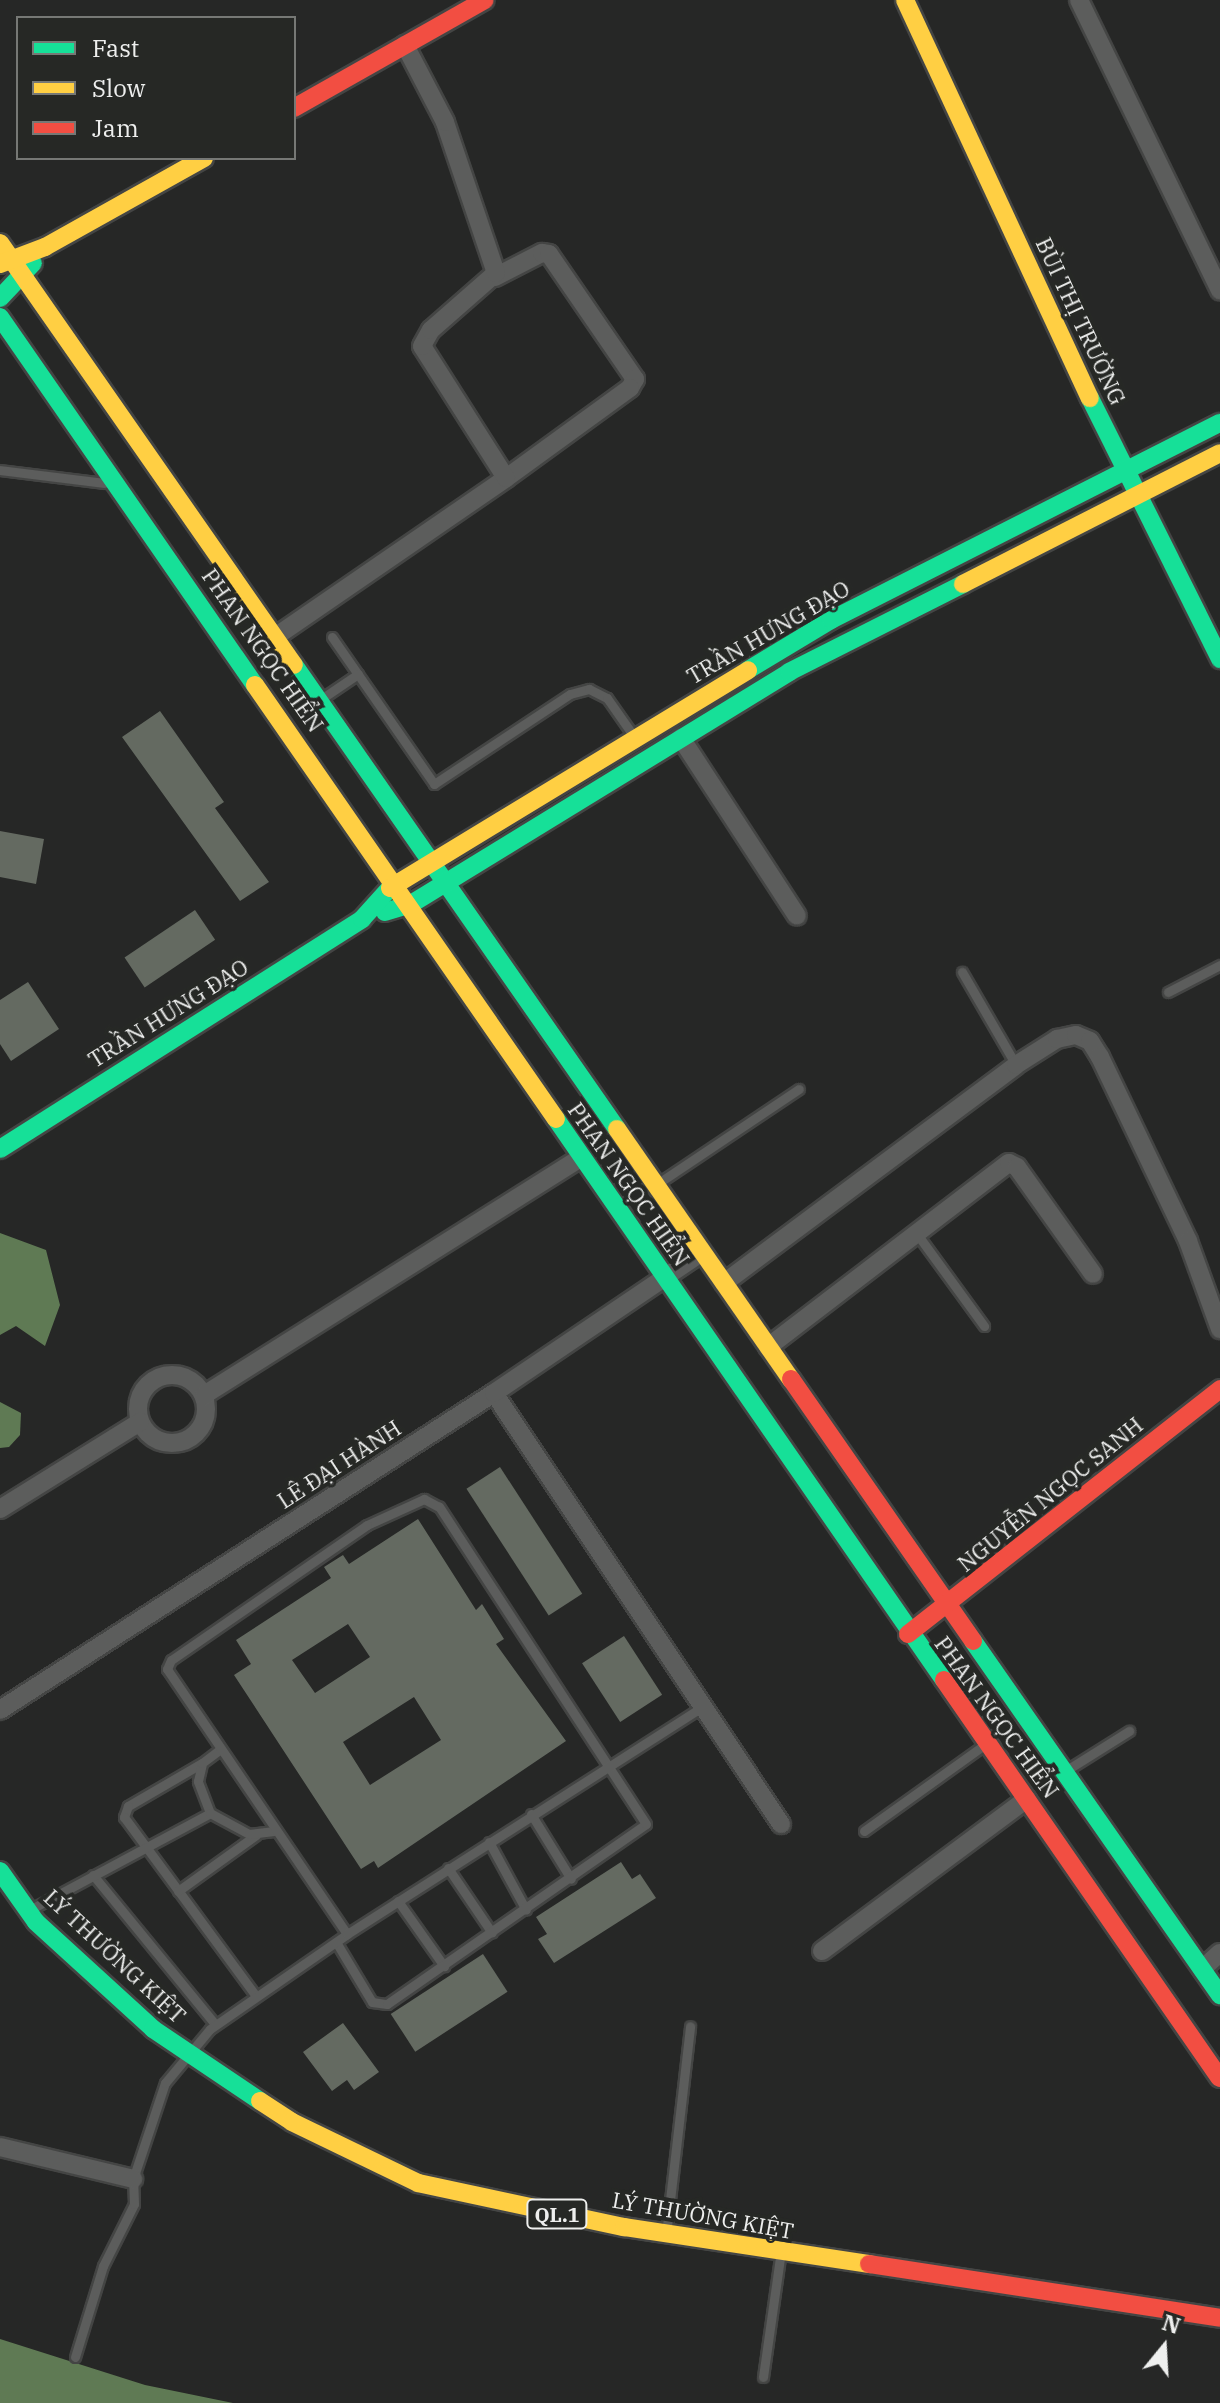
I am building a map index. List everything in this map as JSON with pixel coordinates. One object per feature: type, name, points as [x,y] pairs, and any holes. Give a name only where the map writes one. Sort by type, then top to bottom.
[{"type":"main road","points":[[296,107],[485,0]]},
{"type":"main road","name":"BÙI THỊ TRƯỜNG","points":[[905,0],[1125,474],[1212,624],[1220,659]]},
{"type":"main road","points":[[6,262],[45,247],[200,160]]},
{"type":"main road","name":"PHAN NGỌC HIỂN","points":[[0,243],[6,262],[23,278],[320,700],[947,1607],[1220,1995]]},
{"type":"main road","points":[[0,298],[23,278],[45,247]]},
{"type":"main road","name":"PHAN NGỌC HIỂN","points":[[0,317],[411,904],[580,1158],[908,1634],[1027,1799],[1220,2078]]},
{"type":"main road","name":"TRẦN HƯNG ĐẠO","points":[[0,1149],[362,919],[395,883],[431,859],[752,667],[831,620],[1125,474],[1220,423]]},
{"type":"main road","name":"TRẦN HƯNG ĐẠO","points":[[362,919],[411,904],[765,687],[1220,453]]},
{"type":"main road","points":[[752,667],[765,687]]},
{"type":"main road","name":"NGUYỄN NGỌC SANH","points":[[908,1634],[947,1607],[1220,1389]]},
{"type":"main road","name":"LÝ THƯỜNG KIỆT","points":[[0,1871],[28,1910],[153,2029],[292,2122],[418,2183],[666,2233],[1220,2318]]},
{"type":"street","points":[[1079,0],[1220,291]]},
{"type":"street","points":[[405,45],[445,122],[495,277]]},
{"type":"street","points":[[275,637],[506,478],[630,388],[635,379],[549,254],[542,253],[495,277],[431,330],[422,346],[506,478]]},
{"type":"street","points":[[681,738],[797,916]]},
{"type":"street","points":[[724,1283],[1016,1065],[1067,1035],[1090,1041],[1188,1241],[1220,1329]]},
{"type":"street","points":[[204,1395],[580,1158]]},
{"type":"street","points":[[768,1347],[1009,1163],[1017,1167],[1093,1274]]},
{"type":"street","name":"LÊ ĐẠI HÀNH","points":[[0,1710],[494,1393],[701,1253]]},
{"type":"street","points":[[163,1375],[187,1378],[204,1395],[205,1419],[190,1439],[164,1443],[140,1422],[138,1399],[144,1388],[163,1375]]},
{"type":"street","points":[[494,1393],[781,1824]]},
{"type":"street","points":[[0,1509],[140,1422]]},
{"type":"street","points":[[822,1951],[1027,1799]]},
{"type":"street","points":[[1202,1969],[1220,1953]]},
{"type":"street","points":[[0,2147],[133,2179]]},
{"type":"lane","points":[[0,470],[121,486]]},
{"type":"lane","points":[[332,637],[434,784],[570,694],[589,689],[607,698],[635,737]]},
{"type":"lane","points":[[320,700],[358,674]]},
{"type":"lane","points":[[1168,992],[1220,965]]},
{"type":"lane","points":[[962,972],[1016,1065]]},
{"type":"lane","points":[[657,1184],[799,1089]]},
{"type":"lane","points":[[917,1234],[984,1326]]},
{"type":"lane","points":[[336,1942],[377,2005],[387,2004],[646,1824],[611,1764],[439,1507],[424,1499],[367,1525],[171,1660],[168,1675],[347,1934]]},
{"type":"lane","points":[[75,2357],[103,2266],[134,2204],[133,2179],[165,2083],[188,2052],[215,2024],[448,1868],[703,1706]]},
{"type":"lane","points":[[1063,1772],[1129,1731]]},
{"type":"lane","points":[[864,1831],[986,1743]]},
{"type":"lane","points":[[219,1750],[128,1806],[124,1817],[255,1995]]},
{"type":"lane","points":[[202,1763],[198,1781],[210,1813],[256,1835]]},
{"type":"lane","points":[[28,1910],[210,1813]]},
{"type":"lane","points":[[531,1814],[571,1879]]},
{"type":"lane","points":[[178,1891],[256,1835],[274,1831]]},
{"type":"lane","points":[[489,1842],[526,1910]]},
{"type":"lane","points":[[448,1868],[492,1933]]},
{"type":"lane","points":[[93,1875],[215,2024]]},
{"type":"lane","points":[[398,1901],[444,1966]]},
{"type":"lane","points":[[666,2233],[690,2026]]},
{"type":"lane","points":[[763,2377],[781,2252]]},
{"type":"shaded area","points":[[0,1233],[46,1250],[60,1305],[45,1346],[16,1326],[0,1335]]},
{"type":"shaded area","points":[[0,1402],[21,1413],[20,1435],[9,1447],[0,1448]]},
{"type":"shaded area","points":[[0,2339],[145,2385],[233,2403],[0,2403]]},
{"type":"building","points":[[160,711],[224,802],[215,808],[269,882],[240,901],[122,737]]},
{"type":"building","points":[[0,831],[44,839],[36,884],[0,877]]},
{"type":"building","points":[[195,910],[215,940],[145,987],[125,958]]},
{"type":"building","points":[[28,982],[59,1029],[11,1061],[0,1044],[0,1000]]},
{"type":"building","points":[[500,1467],[582,1594],[549,1615],[466,1489]]},
{"type":"building","points":[[418,1519],[476,1610],[482,1604],[504,1639],[496,1644],[566,1741],[378,1868],[374,1861],[361,1869],[234,1675],[251,1664],[236,1640],[331,1578],[324,1567],[343,1555],[349,1564]],"holes":[[[348,1624],[370,1657],[315,1693],[292,1660]],[[414,1697],[441,1740],[370,1785],[343,1742]]]},
{"type":"building","points":[[624,1636],[662,1695],[620,1722],[582,1663]]},
{"type":"building","points":[[621,1862],[632,1879],[640,1874],[656,1898],[554,1963],[538,1939],[547,1934],[536,1917]]},
{"type":"building","points":[[483,1954],[508,1992],[415,2052],[391,2014]]},
{"type":"building","points":[[343,2023],[379,2072],[354,2090],[347,2080],[332,2091],[303,2052]]},
{"type":"traffic: fast","points":[[0,298],[33,263]]},
{"type":"traffic: fast","points":[[0,317],[255,685]]},
{"type":"traffic: fast","points":[[1090,398],[1220,659]]},
{"type":"traffic: fast","points":[[748,670],[831,620],[1220,423]]},
{"type":"traffic: fast","points":[[385,912],[411,904],[789,672],[963,584]]},
{"type":"traffic: fast","points":[[294,665],[617,1129]]},
{"type":"traffic: fast","points":[[0,1149],[362,919],[390,888]]},
{"type":"traffic: fast","points":[[556,1119],[944,1680]]},
{"type":"traffic: fast","points":[[973,1641],[1220,1995]]},
{"type":"traffic: fast","points":[[0,1871],[36,1922],[153,2029],[260,2101]]},
{"type":"traffic: slow","points":[[905,0],[1090,398]]},
{"type":"traffic: slow","points":[[0,264],[45,247],[200,160]]},
{"type":"traffic: slow","points":[[0,243],[294,665]]},
{"type":"traffic: slow","points":[[963,584],[1220,453]]},
{"type":"traffic: slow","points":[[390,888],[748,670]]},
{"type":"traffic: slow","points":[[255,685],[556,1119]]},
{"type":"traffic: slow","points":[[617,1129],[791,1379]]},
{"type":"traffic: slow","points":[[260,2101],[292,2122],[418,2183],[624,2227],[869,2264]]},
{"type":"traffic: jam","points":[[296,107],[485,0]]},
{"type":"traffic: jam","points":[[791,1379],[973,1641]]},
{"type":"traffic: jam","points":[[908,1634],[1220,1389]]},
{"type":"traffic: jam","points":[[944,1680],[1220,2078]]},
{"type":"traffic: jam","points":[[869,2264],[1220,2318]]}]
